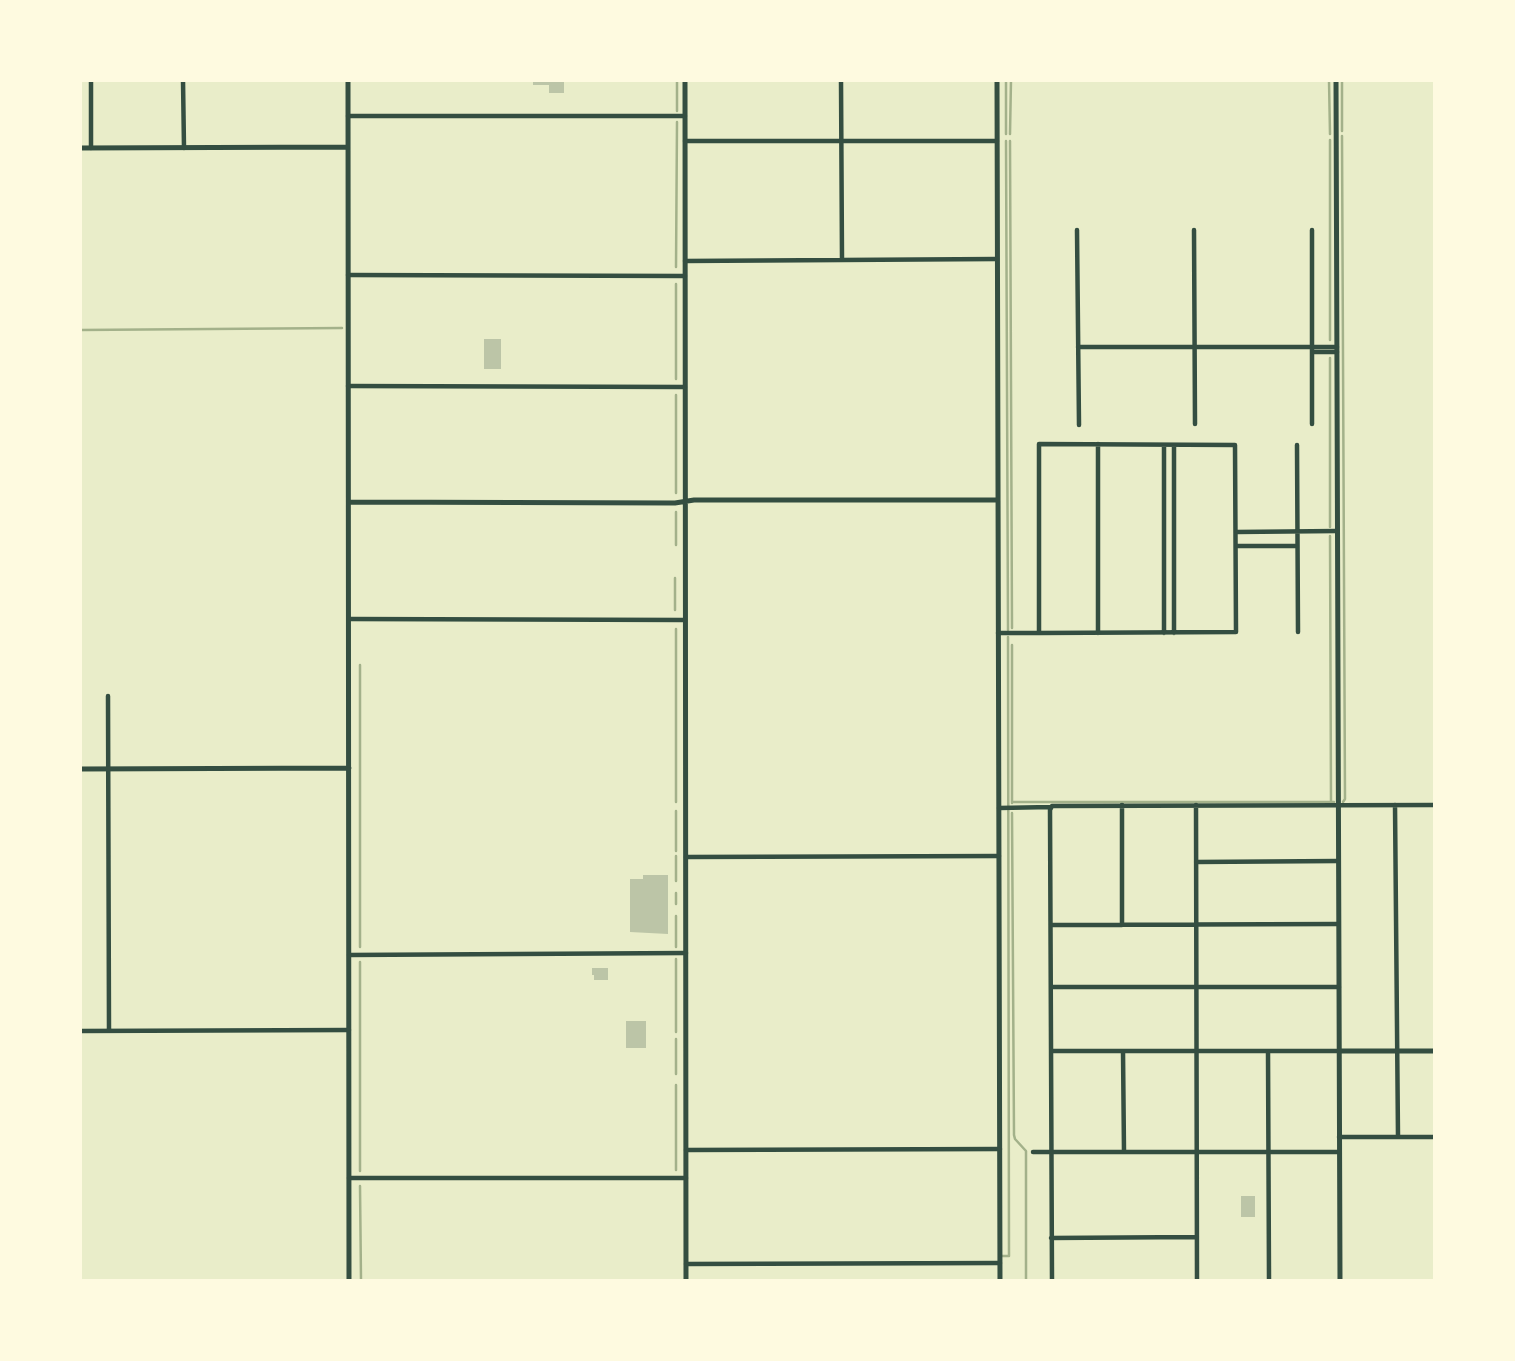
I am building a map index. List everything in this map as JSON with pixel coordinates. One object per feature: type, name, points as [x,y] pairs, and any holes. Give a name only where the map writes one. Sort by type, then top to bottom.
[{"type":"street","points":[[91,80],[91,148]]},
{"type":"street","points":[[183,80],[184,148]]},
{"type":"street","points":[[348,80],[349,1280]]},
{"type":"street","points":[[685,80],[686,1280]]},
{"type":"street","points":[[841,80],[842,260]]},
{"type":"street","points":[[997,80],[1000,1280]]},
{"type":"street","points":[[1336,80],[1340,1280]]},
{"type":"street","points":[[348,116],[685,116]]},
{"type":"street","points":[[685,141],[997,141]]},
{"type":"street","points":[[80,148],[348,147]]},
{"type":"street","points":[[1077,230],[1079,425]]},
{"type":"street","points":[[1194,230],[1195,424]]},
{"type":"street","points":[[1312,230],[1312,424]]},
{"type":"street","points":[[685,261],[997,259]]},
{"type":"street","points":[[348,275],[685,276]]},
{"type":"street","points":[[1078,347],[1337,350]]},
{"type":"street","points":[[348,386],[685,387]]},
{"type":"street","points":[[998,634],[1236,632],[1236,445],[1039,444],[1040,633]]},
{"type":"street","points":[[1098,444],[1098,633]]},
{"type":"street","points":[[1164,444],[1164,633]]},
{"type":"street","points":[[1174,444],[1174,633]]},
{"type":"street","points":[[1297,445],[1298,632]]},
{"type":"street","points":[[349,502],[998,500]]},
{"type":"street","points":[[1236,532],[1337,531]]},
{"type":"street","points":[[1236,546],[1297,546]]},
{"type":"street","points":[[349,619],[685,620]]},
{"type":"street","points":[[107,696],[109,1031]]},
{"type":"street","points":[[80,769],[349,768]]},
{"type":"street","points":[[999,808],[1122,805],[1434,805]]},
{"type":"street","points":[[1122,805],[1122,925]]},
{"type":"street","points":[[1196,805],[1197,1280]]},
{"type":"street","points":[[1395,805],[1398,1137]]},
{"type":"street","points":[[1051,806],[1052,1280]]},
{"type":"street","points":[[686,857],[999,856]]},
{"type":"street","points":[[1196,862],[1338,861]]},
{"type":"street","points":[[1051,925],[1338,924]]},
{"type":"street","points":[[349,955],[686,953]]},
{"type":"street","points":[[1051,987],[1339,987]]},
{"type":"street","points":[[80,1031],[349,1030]]},
{"type":"street","points":[[1051,1051],[1434,1051]]},
{"type":"street","points":[[1123,1051],[1124,1152]]},
{"type":"street","points":[[1268,1051],[1269,1280]]},
{"type":"street","points":[[1339,1137],[1434,1137]]},
{"type":"street","points":[[686,1150],[1000,1149]]},
{"type":"street","points":[[1033,1152],[1339,1152]]},
{"type":"street","points":[[349,1178],[686,1178]]},
{"type":"street","points":[[1051,1238],[1197,1237]]},
{"type":"street","points":[[686,1264],[1000,1263]]},
{"type":"building","points":[[533,80],[564,80],[564,93],[549,93],[549,85],[533,85]]},
{"type":"building","points":[[484,339],[501,339],[501,369],[484,369]]},
{"type":"building","points":[[643,875],[668,875],[668,934],[630,932],[630,879],[643,879]]},
{"type":"building","points":[[592,968],[608,968],[608,980],[594,980]]},
{"type":"building","points":[[626,1021],[646,1021],[646,1048],[626,1048]]},
{"type":"building","points":[[1241,1196],[1255,1196],[1255,1217],[1241,1217]]},
{"type":"waterway","points":[[677,80],[677,111]]},
{"type":"waterway","points":[[1006,80],[1006,134]]},
{"type":"waterway","points":[[1010,134],[1011,80]]},
{"type":"waterway","points":[[1329,80],[1330,134]]},
{"type":"waterway","points":[[1342,80],[1342,131]]},
{"type":"waterway","points":[[676,267],[677,122]]},
{"type":"waterway","points":[[1342,136],[1343,802]]},
{"type":"waterway","points":[[1330,140],[1330,340]]},
{"type":"waterway","points":[[1006,141],[1008,630]]},
{"type":"waterway","points":[[1010,141],[1012,628]]},
{"type":"waterway","points":[[676,284],[676,379]]},
{"type":"waterway","points":[[80,330],[342,328]]},
{"type":"waterway","points":[[1330,358],[1330,527]]},
{"type":"waterway","points":[[676,395],[676,493]]},
{"type":"waterway","points":[[676,512],[676,545]]},
{"type":"waterway","points":[[1330,536],[1331,802]]},
{"type":"waterway","points":[[675,578],[675,610]]},
{"type":"waterway","points":[[676,629],[676,802]]},
{"type":"waterway","points":[[1000,1256],[1009,1256],[1008,637]]},
{"type":"waterway","points":[[1012,645],[1012,803]]},
{"type":"waterway","points":[[360,665],[360,947]]},
{"type":"waterway","points":[[1012,802],[1334,802]]},
{"type":"waterway","points":[[676,811],[676,851]]},
{"type":"waterway","points":[[1012,813],[1014,1135],[1026,1151],[1026,1280]]},
{"type":"waterway","points":[[676,856],[676,881]]},
{"type":"waterway","points":[[676,893],[676,904]]},
{"type":"waterway","points":[[676,916],[676,947]]},
{"type":"waterway","points":[[676,959],[676,1032]]},
{"type":"waterway","points":[[360,962],[360,1171]]},
{"type":"waterway","points":[[676,1039],[676,1074]]},
{"type":"waterway","points":[[676,1085],[676,1170]]},
{"type":"waterway","points":[[360,1186],[361,1280]]}]
